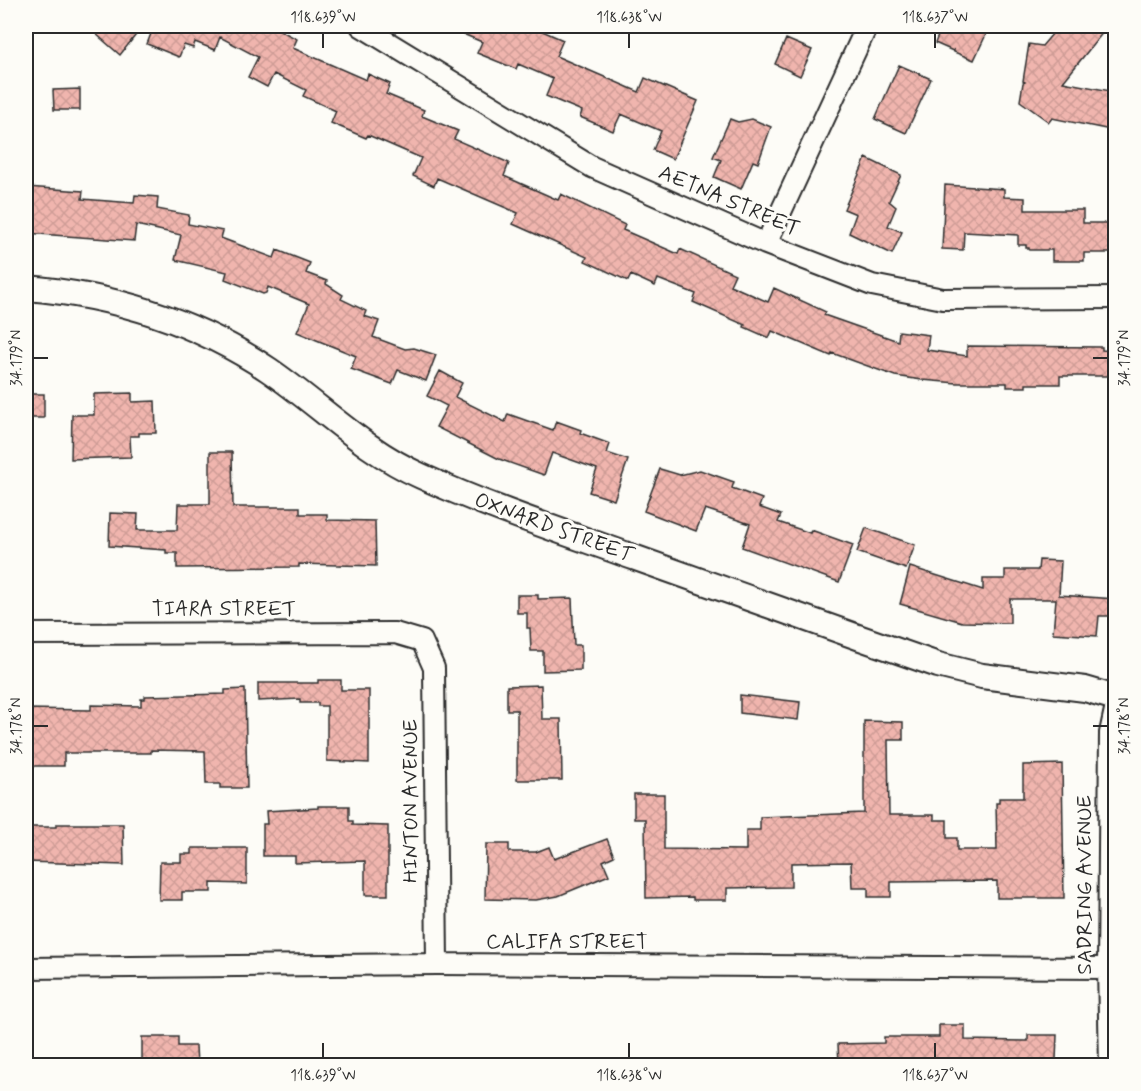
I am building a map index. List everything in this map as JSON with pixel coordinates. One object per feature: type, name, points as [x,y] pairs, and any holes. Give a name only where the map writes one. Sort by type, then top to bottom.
[{"type":"street","name":"AETNA STREET","points":[[361,26],[592,167],[766,244],[872,285],[944,299],[1116,298]]},
{"type":"street","points":[[766,244],[867,26]]},
{"type":"street","name":"OXNARD STREET","points":[[26,288],[110,300],[173,319],[270,371],[383,456],[418,475],[501,510],[938,665],[982,676],[1085,689],[1116,698]]},
{"type":"street","name":"TIARA STREET","points":[[26,634],[395,633],[422,641]]},
{"type":"street","name":"HINTON AVENUE","points":[[422,641],[434,668],[437,964]]},
{"type":"street","name":"SADRING AVENUE","points":[[1110,1065],[1108,968],[1110,734],[1116,705]]},
{"type":"street","name":"CALIFA STREET","points":[[26,968],[437,964],[1108,968]]},
{"type":"building","points":[[87,26],[143,26],[120,55]]},
{"type":"building","points":[[154,26],[272,26],[297,39],[293,48],[366,80],[368,74],[390,84],[386,94],[424,110],[422,116],[458,131],[454,139],[509,163],[504,176],[558,200],[561,194],[625,225],[623,230],[678,254],[680,249],[735,274],[730,285],[768,302],[774,288],[826,312],[824,315],[898,341],[899,331],[929,335],[927,350],[967,356],[967,346],[1102,347],[1102,350],[1116,351],[1116,376],[1060,376],[1060,384],[1026,384],[1026,387],[1007,387],[1007,383],[922,380],[895,376],[832,353],[831,356],[772,331],[769,338],[693,302],[696,294],[658,279],[655,286],[631,275],[628,281],[585,261],[587,257],[513,224],[518,213],[437,178],[434,186],[413,176],[421,158],[368,135],[366,138],[331,123],[336,111],[303,96],[306,90],[274,74],[267,87],[248,77],[258,57],[220,37],[215,50],[195,42],[193,48],[184,45],[179,57],[147,44]]},
{"type":"building","points":[[444,26],[531,26],[563,40],[556,56],[639,92],[645,78],[698,101],[673,159],[653,150],[661,131],[621,114],[613,131],[580,117],[582,111],[546,96],[553,79],[518,64],[516,69],[477,53],[482,42]]},
{"type":"building","points":[[942,26],[990,26],[974,60],[954,52],[954,49],[953,51],[935,43]]},
{"type":"building","points":[[1059,26],[1108,26],[1063,82],[1116,92],[1116,131],[1052,118],[1049,122],[1020,101],[1025,82],[1023,81],[1029,44],[1042,46]]},
{"type":"building","points":[[786,39],[812,50],[800,76],[775,64]]},
{"type":"building","points":[[899,65],[931,79],[906,133],[875,119]]},
{"type":"building","points":[[80,89],[80,110],[54,110],[53,90]]},
{"type":"building","points":[[730,119],[738,122],[752,119],[771,127],[758,163],[753,161],[741,189],[714,177],[721,160],[713,157]]},
{"type":"building","points":[[866,158],[901,175],[889,201],[896,207],[888,226],[902,232],[892,254],[849,233],[856,214],[844,209]]},
{"type":"building","points":[[945,185],[1004,189],[1004,197],[1025,198],[1025,210],[1083,210],[1083,223],[1116,223],[1116,253],[1084,253],[1084,261],[1052,261],[1052,250],[1029,250],[1026,245],[1018,245],[1018,235],[964,232],[963,250],[942,249]]},
{"type":"building","points":[[26,187],[83,191],[82,199],[134,203],[135,195],[158,197],[157,209],[189,215],[188,224],[223,231],[221,238],[274,258],[277,250],[310,263],[306,273],[327,281],[326,284],[343,295],[341,299],[366,311],[364,316],[379,321],[373,337],[405,349],[414,348],[436,355],[426,381],[398,370],[392,384],[351,369],[356,356],[297,332],[309,304],[268,287],[266,293],[263,294],[225,279],[227,272],[175,260],[181,235],[136,225],[134,241],[26,233]]},
{"type":"building","points":[[440,371],[462,383],[455,397],[505,422],[508,414],[553,430],[556,421],[610,444],[607,453],[628,460],[614,500],[589,492],[597,469],[552,453],[544,475],[499,459],[436,427],[447,406],[427,396]]},
{"type":"building","points":[[132,393],[132,402],[155,401],[156,433],[139,433],[139,436],[130,436],[131,457],[71,459],[72,415],[94,415],[94,394]]},
{"type":"building","points":[[26,394],[44,394],[44,418],[26,418]]},
{"type":"building","points":[[210,452],[232,452],[233,507],[300,507],[300,514],[327,514],[327,520],[375,521],[376,566],[299,564],[299,567],[177,568],[177,553],[166,553],[166,550],[109,546],[110,513],[138,514],[137,530],[177,530],[178,504],[210,504]]},
{"type":"building","points":[[660,469],[680,475],[700,470],[734,482],[732,488],[762,499],[759,507],[781,515],[778,522],[810,533],[811,530],[853,545],[839,582],[742,547],[750,524],[705,509],[696,531],[644,511]]},
{"type":"building","points":[[866,528],[915,545],[906,569],[857,552]]},
{"type":"building","points":[[1039,560],[1061,561],[1059,595],[1116,599],[1116,616],[1099,616],[1097,636],[1053,633],[1056,599],[1010,599],[1010,623],[962,622],[900,604],[910,567],[983,590],[983,579],[1005,579],[1005,570],[1038,570]]},
{"type":"building","points":[[517,595],[538,595],[538,599],[572,598],[574,645],[581,645],[581,670],[543,671],[543,651],[531,651],[527,613],[517,613]]},
{"type":"building","points":[[318,680],[341,680],[341,690],[369,690],[369,763],[327,761],[327,706],[318,706],[318,703],[300,703],[300,699],[258,701],[258,683],[318,683]]},
{"type":"building","points":[[541,685],[542,719],[561,719],[562,780],[517,780],[517,710],[507,710],[507,686]]},
{"type":"building","points":[[245,689],[247,788],[220,788],[220,784],[206,784],[205,751],[64,753],[64,766],[26,766],[26,709],[91,710],[91,705],[141,706],[141,699],[145,699],[145,696],[225,694],[225,690]]},
{"type":"building","points":[[740,695],[800,702],[798,720],[740,713]]},
{"type":"building","points":[[864,721],[903,722],[903,740],[888,740],[889,815],[934,815],[934,820],[947,820],[947,838],[957,838],[957,850],[997,850],[996,803],[999,803],[999,798],[1023,798],[1023,765],[1062,764],[1064,898],[997,898],[997,881],[891,882],[891,897],[868,897],[868,888],[852,888],[851,862],[791,863],[791,887],[727,888],[727,900],[693,900],[693,897],[646,898],[645,819],[634,819],[634,794],[664,794],[664,849],[746,850],[746,830],[760,830],[760,817],[864,813]]},
{"type":"building","points":[[318,806],[349,806],[349,821],[353,821],[353,825],[388,826],[388,895],[365,895],[365,861],[295,863],[295,856],[263,856],[263,824],[267,824],[266,811],[318,808]]},
{"type":"building","points":[[56,824],[123,824],[124,865],[26,862],[26,827],[56,827]]},
{"type":"building","points":[[607,839],[614,856],[603,861],[609,875],[558,896],[536,900],[485,899],[486,844],[509,844],[509,852],[536,852],[549,847],[554,859]]},
{"type":"building","points":[[192,848],[247,848],[247,884],[211,883],[211,892],[182,892],[182,900],[159,900],[160,862],[181,862],[181,854],[192,854]]},
{"type":"building","points":[[939,1025],[965,1025],[965,1040],[1028,1041],[1028,1035],[1057,1035],[1056,1060],[1051,1060],[1050,1065],[839,1065],[838,1044],[884,1043],[884,1037],[939,1037]]},
{"type":"building","points":[[142,1037],[178,1037],[178,1046],[196,1046],[197,1065],[142,1064]]}]
